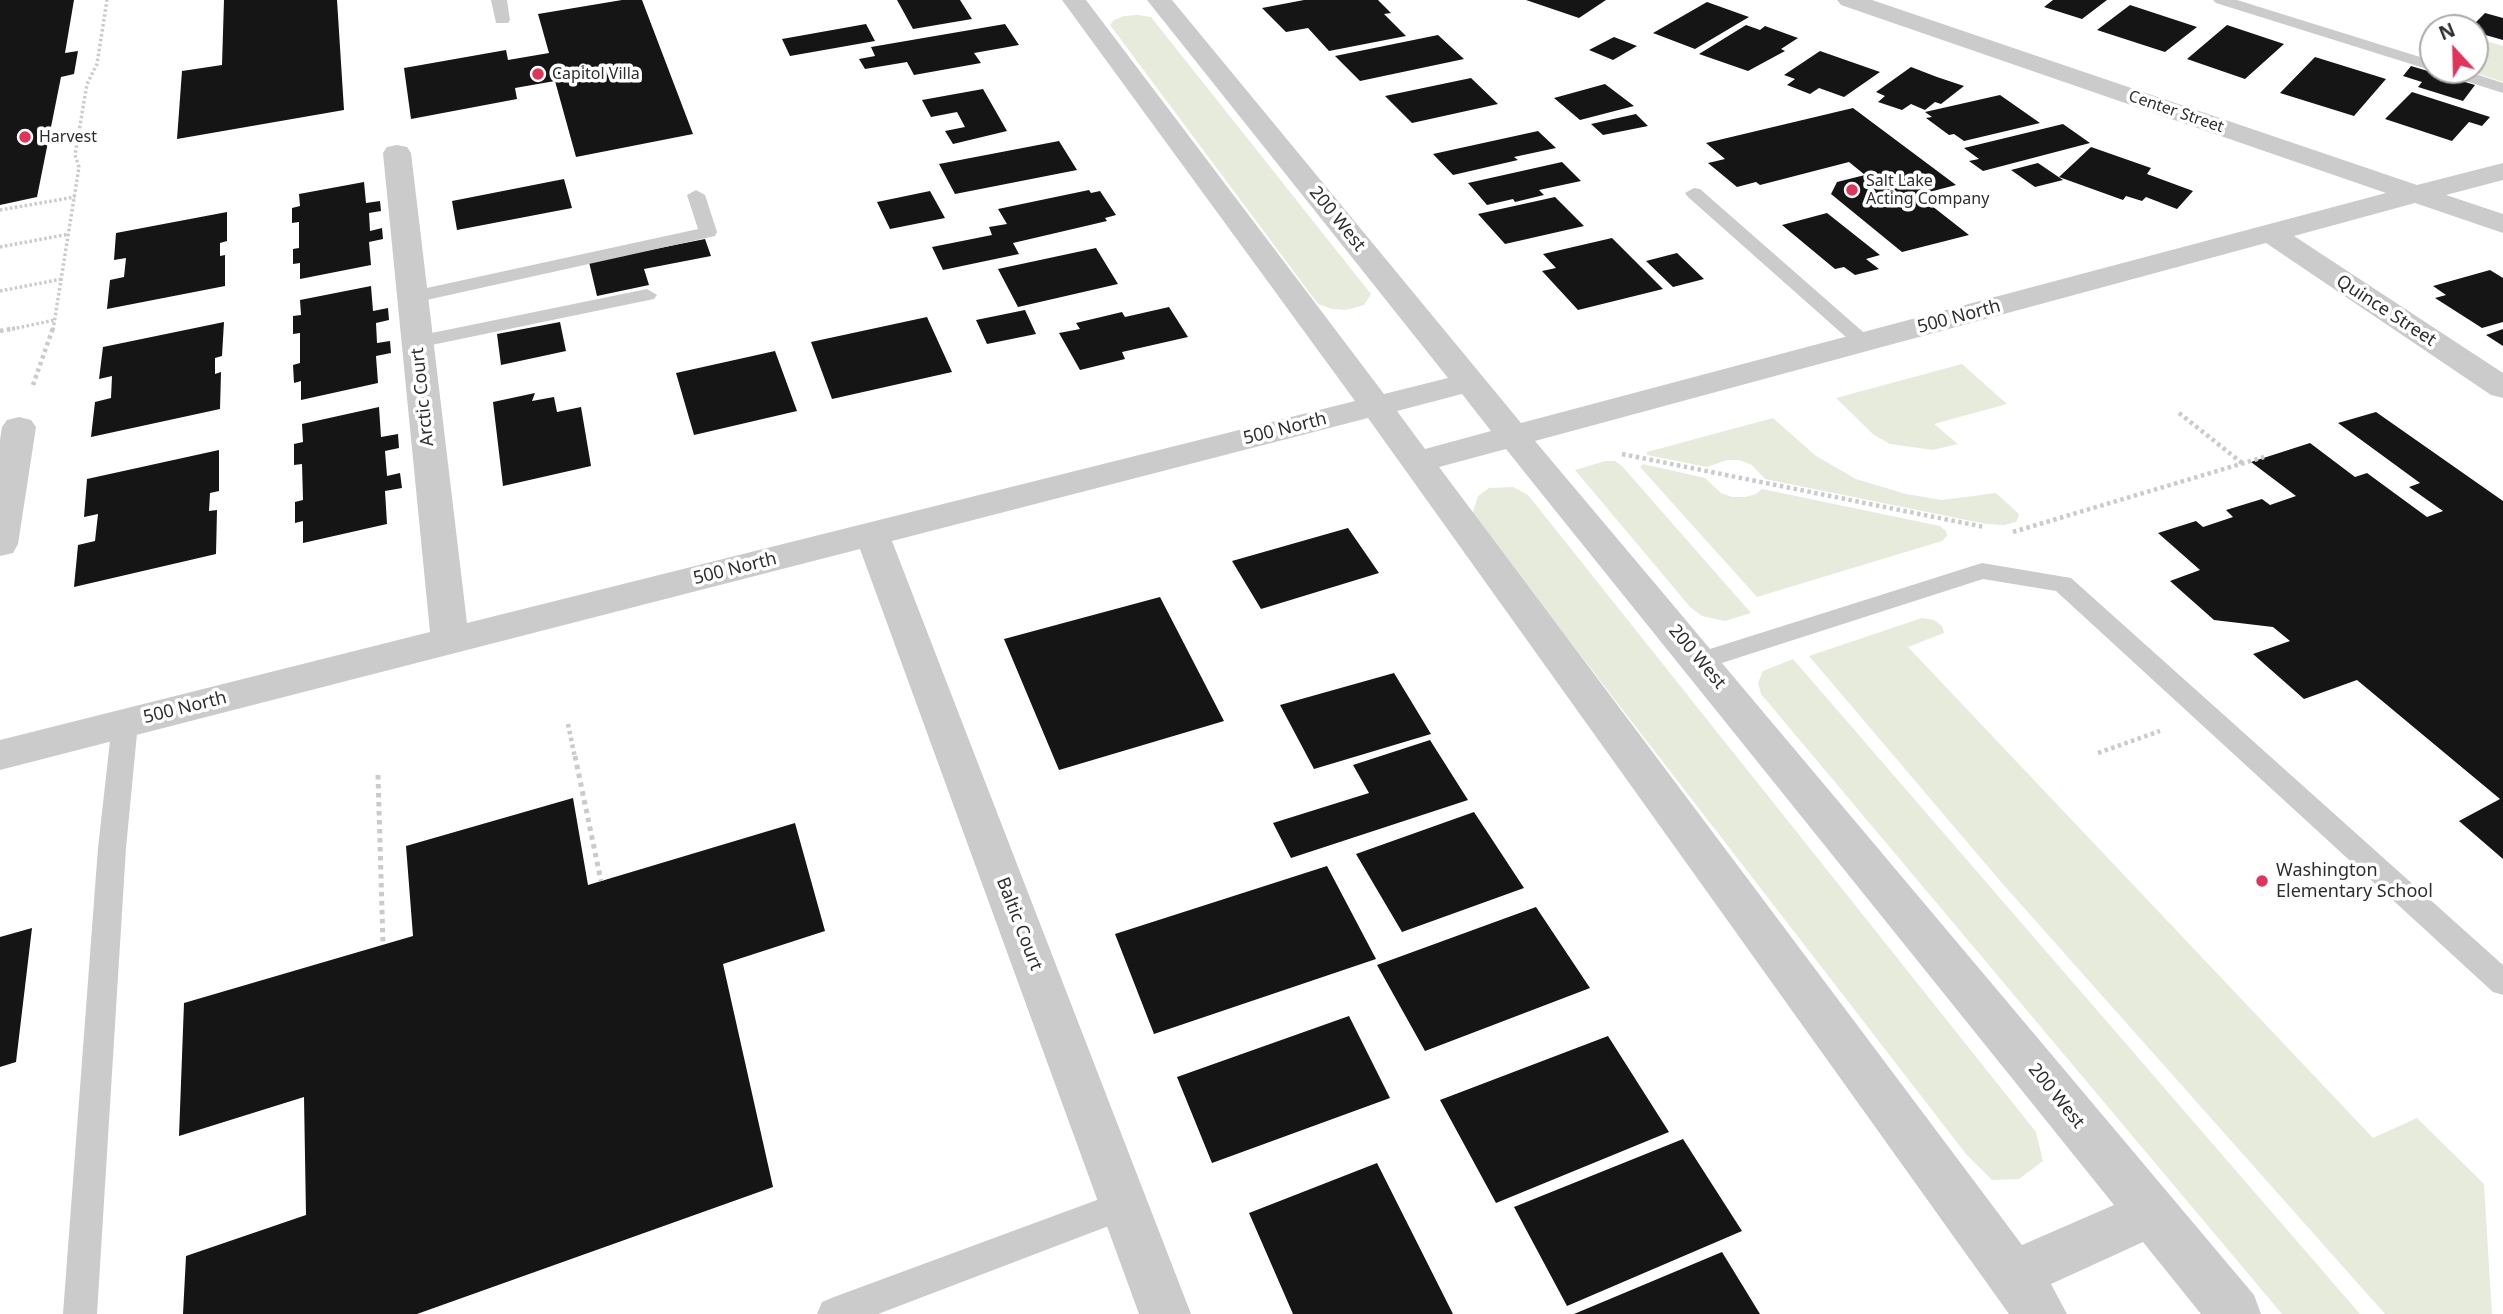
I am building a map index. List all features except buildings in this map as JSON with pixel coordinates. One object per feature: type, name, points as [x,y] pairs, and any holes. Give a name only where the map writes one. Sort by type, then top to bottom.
[{"type":"street","name":"200 West","points":[[1159,0],[2235,1314]]},
{"type":"street","name":"Center Street","points":[[1849,0],[2503,224]]},
{"type":"street","points":[[1085,3],[1416,462],[2027,1295],[2152,1213]]},
{"type":"street","name":"Arctic Court","points":[[397,153],[450,640]]},
{"type":"street","name":"500 North","points":[[1416,462],[2503,172]]},
{"type":"street","name":"Quince Street","points":[[2270,233],[2503,388]]},
{"type":"street","name":"500 North","points":[[0,755],[1470,383]]},
{"type":"street","points":[[0,544],[19,427]]},
{"type":"street","name":"Baltic Court","points":[[872,534],[1165,1314]]},
{"type":"lane","points":[[499,0],[502,20]]},
{"type":"lane","points":[[2221,0],[2419,62]]},
{"type":"lane","points":[[1693,193],[1863,342]]},
{"type":"lane","points":[[413,297],[708,232],[695,195]]},
{"type":"lane","points":[[417,342],[647,295]]},
{"type":"lane","points":[[1700,661],[1982,571],[2063,584],[2503,983]]},
{"type":"lane","points":[[80,1314],[112,848],[125,723]]},
{"type":"lane","points":[[834,1314],[1124,1205]]},
{"type":"path","points":[[19,427],[55,320],[79,167],[75,155],[87,84],[97,64],[107,0]]},
{"type":"path","points":[[0,210],[75,197]]},
{"type":"path","points":[[0,247],[69,234]]},
{"type":"path","points":[[0,290],[62,279]]},
{"type":"path","points":[[0,331],[55,320]]},
{"type":"path","points":[[2179,413],[2242,464]]},
{"type":"path","points":[[1619,454],[1997,530]]},
{"type":"path","points":[[2011,533],[2264,457]]},
{"type":"path","points":[[568,724],[601,881]]},
{"type":"path","points":[[2098,753],[2170,727]]},
{"type":"path","points":[[378,775],[383,944]]},
{"type":"shaded area","points":[[1124,16],[1151,17],[1371,294],[1364,305],[1346,310],[1318,304],[1110,25]]},
{"type":"shaded area","points":[[2489,42],[2503,46],[2503,82],[2489,77]]},
{"type":"shaded area","points":[[1962,364],[2007,404],[1934,424],[1958,444],[1933,450],[1890,444],[1874,435],[1836,398]]},
{"type":"shaded area","points":[[1773,418],[1816,456],[1856,479],[1906,494],[1942,500],[1996,493],[2019,514],[2018,518],[2016,522],[2004,525],[1986,524],[1765,479],[1752,465],[1739,460],[1727,460],[1707,467],[1647,455],[1647,452]]},
{"type":"shaded area","points":[[1605,461],[1615,461],[1622,466],[1751,613],[1725,621],[1702,616],[1691,608],[1575,470]]},
{"type":"shaded area","points":[[1643,464],[1705,478],[1721,493],[1732,497],[1745,497],[1762,489],[1940,526],[1947,536],[1942,541],[1757,597],[1640,467]]},
{"type":"shaded area","points":[[1513,487],[1528,495],[2036,1132],[2043,1161],[2019,1179],[1992,1180],[1966,1154],[1472,515],[1478,496],[1489,488]]},
{"type":"shaded area","points":[[1922,618],[1934,620],[1942,626],[1944,633],[1908,647],[2373,1138],[2417,1118],[2484,1184],[2492,1314],[2385,1314],[2001,882],[1809,656]]},
{"type":"shaded area","points":[[1793,659],[2360,1314],[2282,1314],[1761,694],[1758,683],[1763,671]]},
{"type":"place","name":"Capitol Villa","points":[[538,74]]},
{"type":"place","name":"Harvest","points":[[25,137]]},
{"type":"place","name":"Salt Lake Acting Company","points":[[1852,190]]},
{"type":"place","name":"Washington Elementary School","points":[[2262,881]]}]
